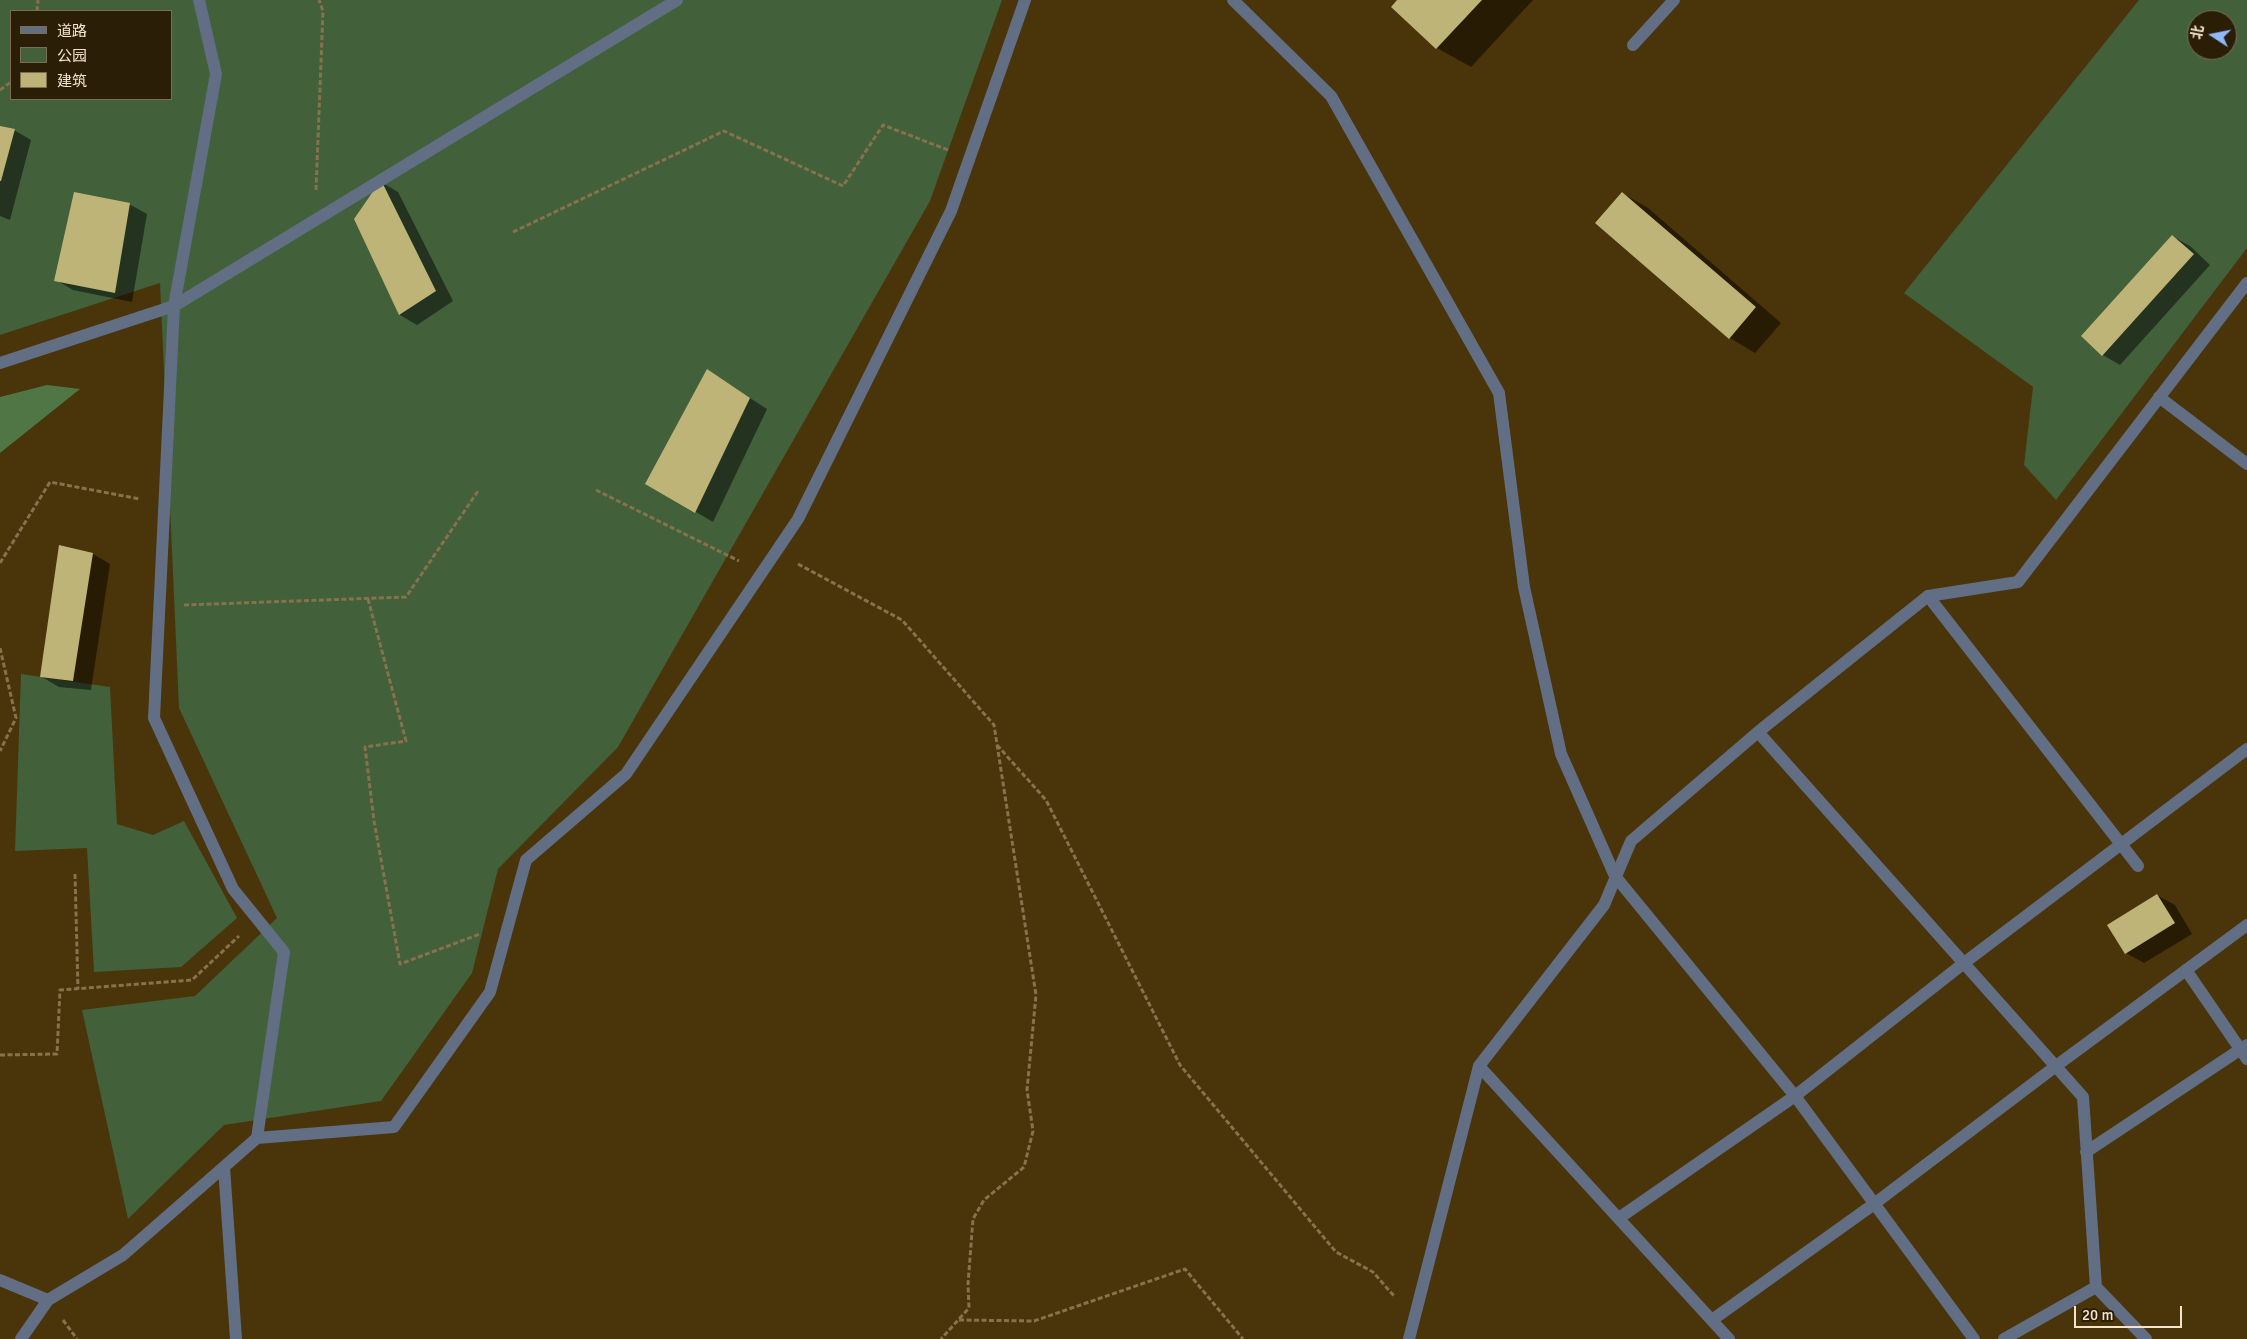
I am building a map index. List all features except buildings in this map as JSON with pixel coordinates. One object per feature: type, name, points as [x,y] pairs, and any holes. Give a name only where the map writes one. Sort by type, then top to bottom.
[{"type":"street","points":[[199,0],[216,74],[174,306],[154,718],[233,890],[284,952],[256,1138]]},
{"type":"street","points":[[0,363],[174,306],[677,0]]},
{"type":"street","points":[[21,1339],[48,1300],[123,1255],[256,1138],[394,1126],[490,992],[526,860],[626,774],[798,518],[951,211],[1025,0]]},
{"type":"street","points":[[1233,0],[1331,96],[1499,394],[1524,587],[1561,754],[1615,876],[1794,1096],[1974,1339]]},
{"type":"street","points":[[1633,46],[1674,0]]},
{"type":"street","points":[[1409,1339],[1480,1066],[1604,905],[1631,841],[1758,732],[1928,596],[2018,582],[2247,283]]},
{"type":"street","points":[[2160,397],[2247,464]]},
{"type":"street","points":[[1928,596],[2138,866]]},
{"type":"street","points":[[1758,732],[2083,1097],[2096,1287],[2146,1339]]},
{"type":"street","points":[[1619,1218],[1794,1096],[1964,963],[2247,749]]},
{"type":"street","points":[[1712,1320],[1874,1204],[2247,925]]},
{"type":"street","points":[[2086,1152],[2245,1052],[2186,970]]},
{"type":"street","points":[[1480,1066],[1729,1339]]},
{"type":"street","points":[[224,1168],[236,1339]]},
{"type":"street","points":[[0,1280],[48,1300]]},
{"type":"street","points":[[2004,1339],[2096,1287]]},
{"type":"path","points":[[315,220],[323,11],[319,0]]},
{"type":"path","points":[[513,232],[724,131],[843,186],[882,125],[969,158]]},
{"type":"path","points":[[0,563],[50,482],[164,504]]},
{"type":"path","points":[[596,490],[762,572]]},
{"type":"path","points":[[159,606],[406,597],[478,491]]},
{"type":"path","points":[[775,552],[902,620],[994,726],[1036,994],[1027,1090],[1033,1131],[1024,1167],[984,1200],[973,1219],[968,1284],[969,1308],[941,1339]]},
{"type":"path","points":[[368,599],[406,741],[365,747],[374,821],[400,964],[509,923]]},
{"type":"path","points":[[0,648],[16,718],[0,750]]},
{"type":"path","points":[[997,744],[1046,800],[1180,1065],[1336,1252],[1373,1272],[1414,1319]]},
{"type":"path","points":[[75,874],[78,989]]},
{"type":"path","points":[[0,1055],[57,1054],[60,990],[192,980],[257,919]]},
{"type":"path","points":[[958,1320],[1034,1322],[1185,1269],[1243,1339]]},
{"type":"green space","points":[[0,0],[1002,0],[930,201],[618,747],[498,869],[472,973],[381,1101],[224,1125],[128,1219],[82,1010],[195,996],[277,918],[179,708],[160,283],[0,335]]},
{"type":"green space","points":[[2139,0],[2247,0],[2247,248],[2056,500],[2024,465],[2033,387],[1904,293]]},
{"type":"green space","points":[[47,385],[80,389],[0,453],[0,397]]},
{"type":"green space","points":[[21,674],[110,687],[117,824],[153,835],[184,821],[237,918],[181,967],[94,972],[87,848],[15,851]]}]
